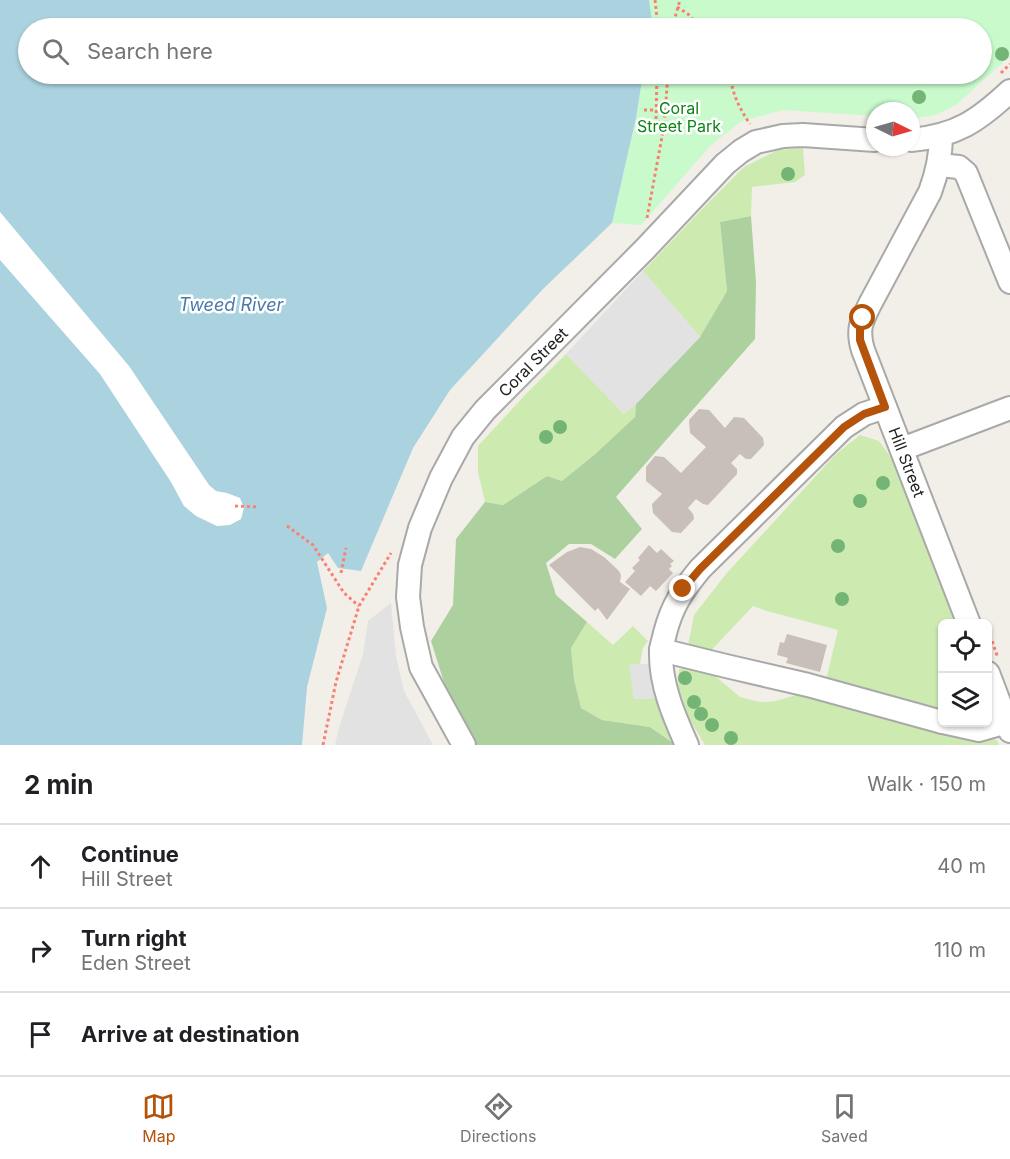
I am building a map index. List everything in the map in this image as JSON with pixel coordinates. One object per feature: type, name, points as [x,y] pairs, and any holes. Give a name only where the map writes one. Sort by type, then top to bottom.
[{"type":"street","points":[[920,139],[941,136],[967,125],[990,109],[1004,83]]},
{"type":"street","name":"Coral Street","points":[[464,745],[421,667],[408,597],[410,565],[420,528],[441,478],[463,437],[485,410],[645,249],[725,164],[741,151],[756,142],[783,136],[804,135],[866,139]]},
{"type":"street","name":"Hill Street","points":[[941,136],[939,165],[930,192],[863,318],[860,340],[967,619]]},
{"type":"street","points":[[939,165],[959,168],[966,173],[1010,282]]},
{"type":"street","points":[[687,745],[674,716],[664,683],[661,650],[670,614],[683,589],[700,569],[844,427],[864,414],[885,407]]},
{"type":"street","points":[[902,449],[1010,408]]},
{"type":"street","points":[[661,650],[808,685],[938,721]]},
{"type":"street","points":[[966,727],[979,730],[1008,727],[992,686]]},
{"type":"path","points":[[655,0],[657,18]]},
{"type":"path","points":[[674,18],[680,0]]},
{"type":"path","points":[[677,7],[691,18]]},
{"type":"path","points":[[1004,83],[1010,64]]},
{"type":"path","points":[[657,84],[656,120],[664,126]]},
{"type":"path","points":[[646,226],[664,126],[667,84]]},
{"type":"path","points":[[731,84],[736,100],[750,125]]},
{"type":"path","points":[[644,110],[656,110]]},
{"type":"path","points":[[235,506],[259,507]]},
{"type":"path","points":[[288,526],[313,545],[344,593],[359,606]]},
{"type":"path","points":[[341,573],[346,548]]},
{"type":"green space","name":"Coral Street Park","points":[[649,0],[1010,0],[1010,56],[992,72],[992,18],[652,18]]},
{"type":"green space","name":"Coral Street Park","points":[[641,84],[979,84],[957,104],[936,115],[920,118],[920,102],[866,102],[866,115],[783,110],[742,121],[711,145],[641,225],[612,223]]},
{"type":"green space","points":[[803,148],[805,175],[795,182],[752,187],[751,216],[720,222],[727,291],[700,337],[643,271],[744,167],[778,150]]},
{"type":"green space","points":[[751,216],[756,282],[755,339],[616,497],[642,529],[615,559],[591,544],[569,544],[546,563],[556,595],[587,622],[571,648],[574,679],[581,708],[602,720],[650,727],[676,745],[477,745],[447,692],[431,641],[453,605],[456,539],[485,502],[503,505],[547,476],[562,481],[635,417],[636,404],[700,337],[727,291],[720,222]]},
{"type":"green space","points":[[566,354],[624,414],[636,404],[635,417],[562,481],[547,476],[503,505],[485,502],[478,472],[478,446]]},
{"type":"green space","points":[[860,435],[879,441],[895,463],[954,619],[938,619],[938,714],[825,684],[838,630],[753,606],[706,656],[687,651],[694,615],[726,574],[836,454]]},
{"type":"green space","points":[[587,622],[613,645],[633,626],[648,641],[643,648],[640,664],[630,665],[634,699],[660,698],[676,745],[650,727],[602,720],[581,708],[574,679],[571,648]]},
{"type":"green space","points":[[695,667],[714,675],[740,697],[760,702],[776,701],[799,694],[833,701],[889,720],[997,740],[999,745],[705,745],[690,720],[678,686],[679,669]]},
{"type":"shaded area","points":[[643,271],[700,337],[624,414],[566,354]]},
{"type":"shaded area","points":[[391,603],[396,656],[404,691],[433,745],[335,745],[363,654],[368,621]]},
{"type":"shaded area","points":[[655,663],[660,698],[634,699],[629,665]]},
{"type":"water","name":"Tweed River","points":[[0,0],[649,0],[652,18],[18,18],[18,84],[641,84],[612,223],[543,289],[450,390],[413,448],[361,571],[338,568],[328,553],[317,562],[327,608],[307,687],[302,745],[0,745]]},
{"type":"pier","points":[[0,212],[129,366],[209,485],[216,491],[240,498],[244,508],[241,519],[230,525],[217,526],[196,516],[184,506],[171,482],[100,374],[0,260]]},
{"type":"building","points":[[699,409],[709,410],[725,428],[734,417],[744,418],[763,438],[764,445],[751,459],[746,459],[740,454],[731,463],[737,469],[737,474],[708,505],[696,499],[688,508],[694,519],[681,533],[672,532],[653,513],[652,504],[662,494],[646,481],[646,467],[655,456],[664,457],[681,473],[706,447],[690,433],[689,420]]},
{"type":"building","points":[[649,545],[657,553],[661,549],[674,561],[670,564],[672,566],[669,569],[673,573],[656,591],[650,586],[641,596],[625,582],[635,571],[632,568]]},
{"type":"building","points":[[580,547],[591,549],[604,557],[619,571],[620,582],[630,589],[607,620],[598,608],[595,611],[549,565],[567,552]]},
{"type":"building","points":[[787,634],[827,645],[820,672],[786,663],[788,658],[777,655],[780,642],[784,643]]},
{"type":"route","points":[[683,589],[700,569],[844,427],[857,417],[885,407],[860,340],[863,318]]}]
